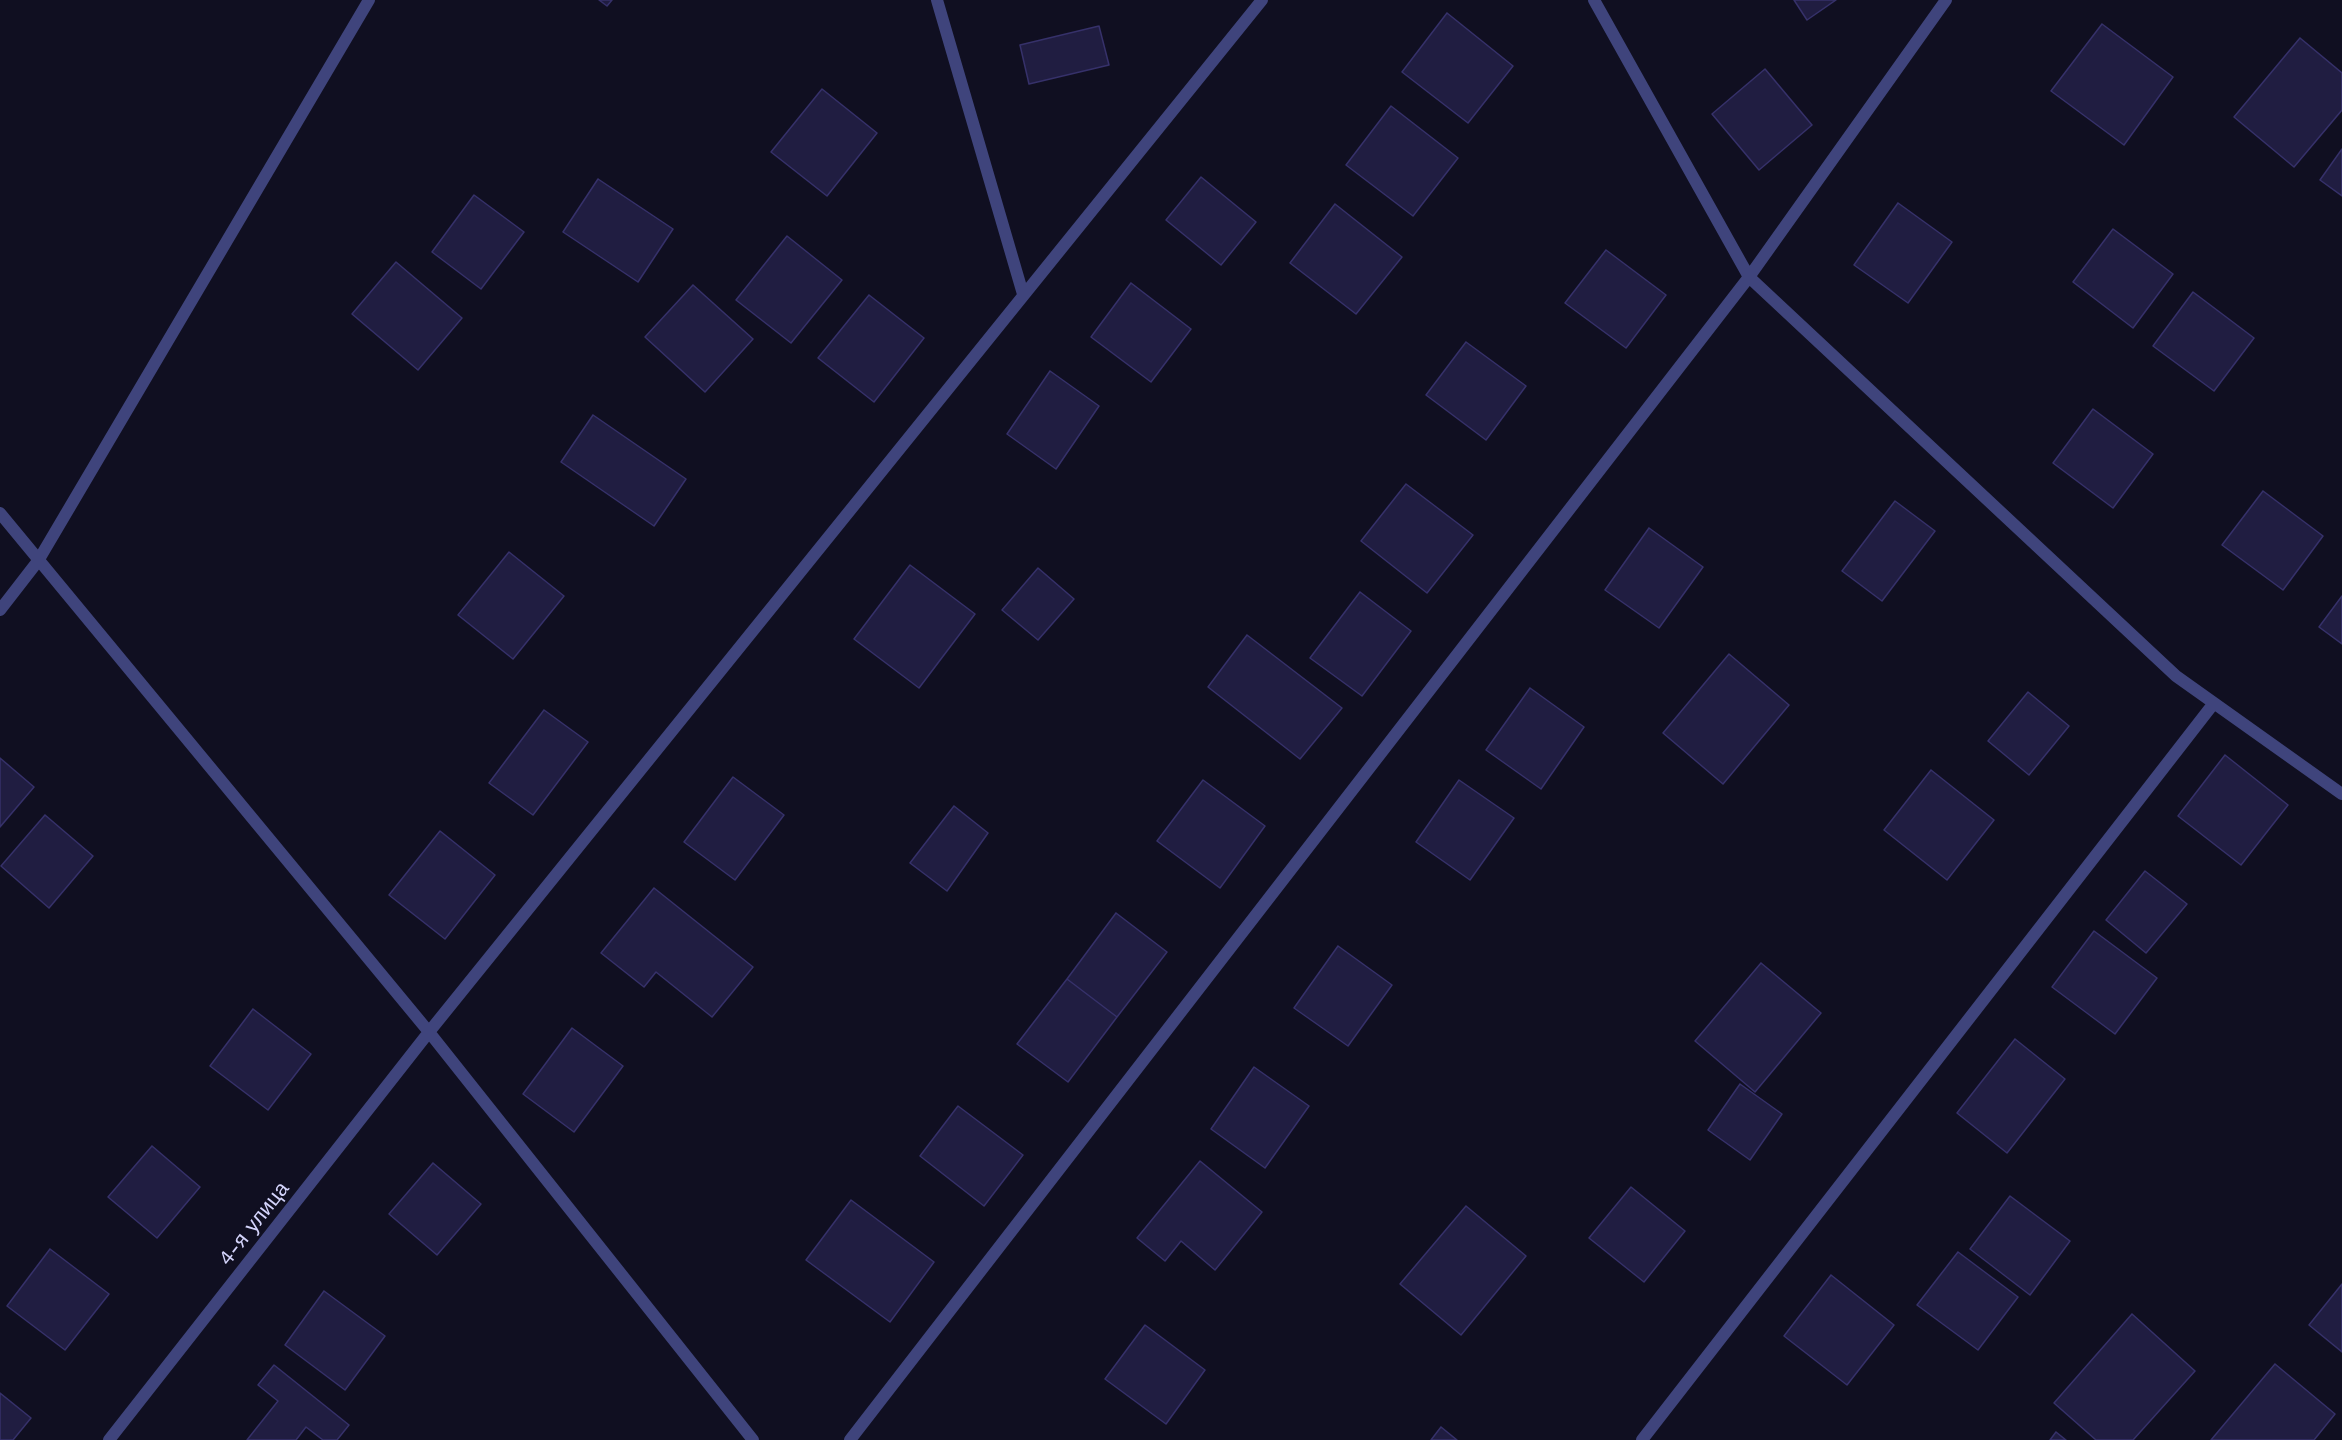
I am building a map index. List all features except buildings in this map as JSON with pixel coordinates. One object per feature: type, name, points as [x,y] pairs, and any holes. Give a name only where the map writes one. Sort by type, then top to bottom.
[{"type":"street","points":[[0,610],[39,561],[369,0]]},
{"type":"street","points":[[937,0],[1023,294]]},
{"type":"street","name":"4-я улица","points":[[109,1440],[429,1032],[1262,0]]},
{"type":"street","points":[[1594,0],[1749,277],[2176,676],[2342,794]]},
{"type":"street","points":[[850,1440],[1749,277],[1946,0]]},
{"type":"street","points":[[0,513],[429,1032],[753,1440]]},
{"type":"street","points":[[1642,1440],[2214,703]]}]
